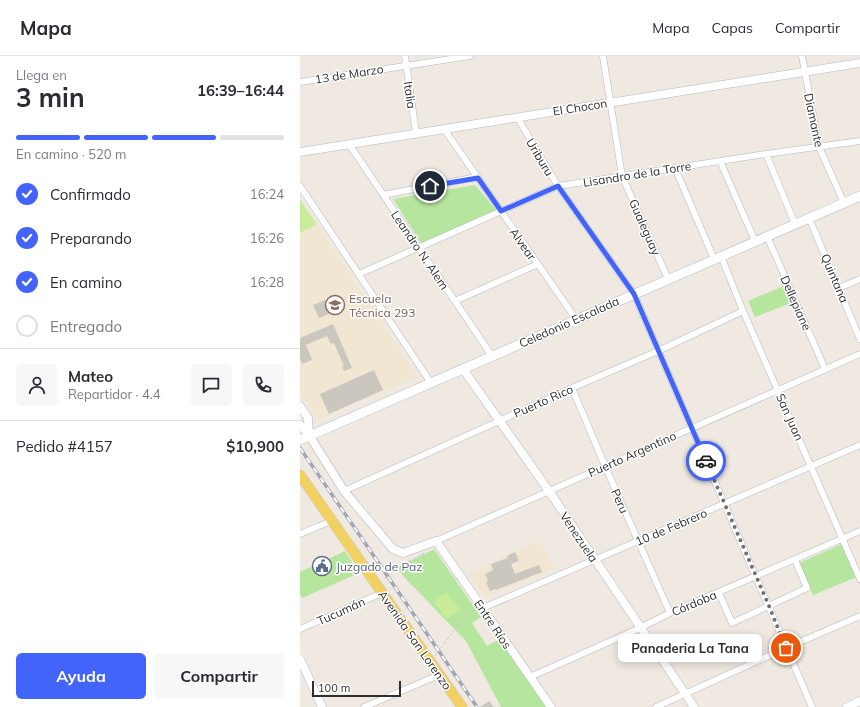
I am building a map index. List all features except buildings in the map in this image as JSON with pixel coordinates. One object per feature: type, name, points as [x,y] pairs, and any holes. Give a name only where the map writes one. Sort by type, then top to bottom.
[{"type":"main road","name":"Celedonio Escalada","points":[[300,440],[860,196]]},
{"type":"main road","name":"Avenida San Lorenzo","points":[[300,475],[462,707]]},
{"type":"street","name":"Italia","points":[[405,56],[416,133]]},
{"type":"street","name":"13 de Marzo","points":[[300,82],[470,56]]},
{"type":"street","name":"Gualeguay","points":[[603,56],[622,176],[668,279]]},
{"type":"street","name":"Diamante","points":[[802,56],[819,147],[844,203]]},
{"type":"street","name":"El Chocon","points":[[300,152],[860,63]]},
{"type":"street","name":"Uriburu","points":[[517,117],[558,186],[634,294],[812,707]]},
{"type":"street","name":"Alvear","points":[[444,129],[576,319]]},
{"type":"street","name":"Lisandro de la Torre","points":[[359,274],[558,186],[860,141]]},
{"type":"street","name":"Leandro N. Alem","points":[[349,144],[492,356]]},
{"type":"street","points":[[766,154],[795,224]]},
{"type":"street","points":[[720,161],[755,241]]},
{"type":"street","name":"San Juan","points":[[675,168],[743,311],[860,579]]},
{"type":"street","points":[[383,195],[478,178]]},
{"type":"street","points":[[300,186],[430,383]]},
{"type":"street","name":"Quintana","points":[[809,218],[860,339]]},
{"type":"street","name":"Dellepiane","points":[[767,236],[825,369]]},
{"type":"street","points":[[455,301],[538,264]]},
{"type":"street","points":[[839,288],[860,279]]},
{"type":"street","name":"Puerto Rico","points":[[344,491],[500,420],[658,351],[743,311]]},
{"type":"street","name":"Puerto Argentino","points":[[344,491],[393,549],[403,553],[436,541],[860,354]]},
{"type":"street","name":"Venezuela","points":[[463,369],[500,420],[694,707]]},
{"type":"street","name":"Peru","points":[[572,388],[670,613]]},
{"type":"street","points":[[300,406],[308,418],[310,435]]},
{"type":"street","points":[[300,425],[310,435],[344,491]]},
{"type":"street","name":"10 de Febrero","points":[[483,608],[860,445]]},
{"type":"street","points":[[300,534],[331,521]]},
{"type":"street","name":"Córdoba","points":[[530,677],[670,613],[860,531]]},
{"type":"street","name":"Entre Ríos","points":[[436,541],[550,707]]},
{"type":"street","points":[[719,593],[732,623],[807,588],[795,560]]},
{"type":"street","name":"Tucumán","points":[[300,629],[379,589]]},
{"type":"street","points":[[656,707],[860,616]]},
{"type":"street","points":[[300,659],[322,707]]},
{"type":"street","points":[[364,707],[439,675]]},
{"type":"street","points":[[847,707],[860,701]]},
{"type":"path","points":[[379,589],[397,568],[428,552]]},
{"type":"path","points":[[431,662],[464,617],[478,609],[483,608]]},
{"type":"shaded area","name":"Escuela Técnica 293","points":[[317,224],[418,377],[318,419],[300,394],[300,233]]},
{"type":"shaded area","points":[[538,540],[555,568],[484,597],[469,575]]},
{"type":"green space","points":[[475,185],[496,210],[421,243],[393,199]]},
{"type":"green space","points":[[300,200],[317,224],[300,233]]},
{"type":"green space","points":[[784,286],[791,303],[755,317],[748,301]]},
{"type":"green space","points":[[842,544],[857,577],[813,595],[799,563]]},
{"type":"green space","points":[[434,549],[481,617],[472,623],[487,646],[500,639],[546,707],[501,707],[466,641],[397,568]]},
{"type":"green space","points":[[345,551],[359,573],[302,598],[300,594],[300,572]]},
{"type":"green space","points":[[447,592],[460,610],[446,619],[434,601]]},
{"type":"railway","points":[[300,448],[477,707]]},
{"type":"way so far","points":[[706,461],[786,648]]},
{"type":"place","name":"Escuela Técnica 293","points":[[335,305]]},
{"type":"place","name":"Juzgado de Paz","points":[[322,566]]},
{"type":"place","name":"Panaderia La Tana","points":[[786,648]]},
{"type":"route","points":[[430,186],[478,178],[501,211],[558,186],[634,294],[706,461]]}]
